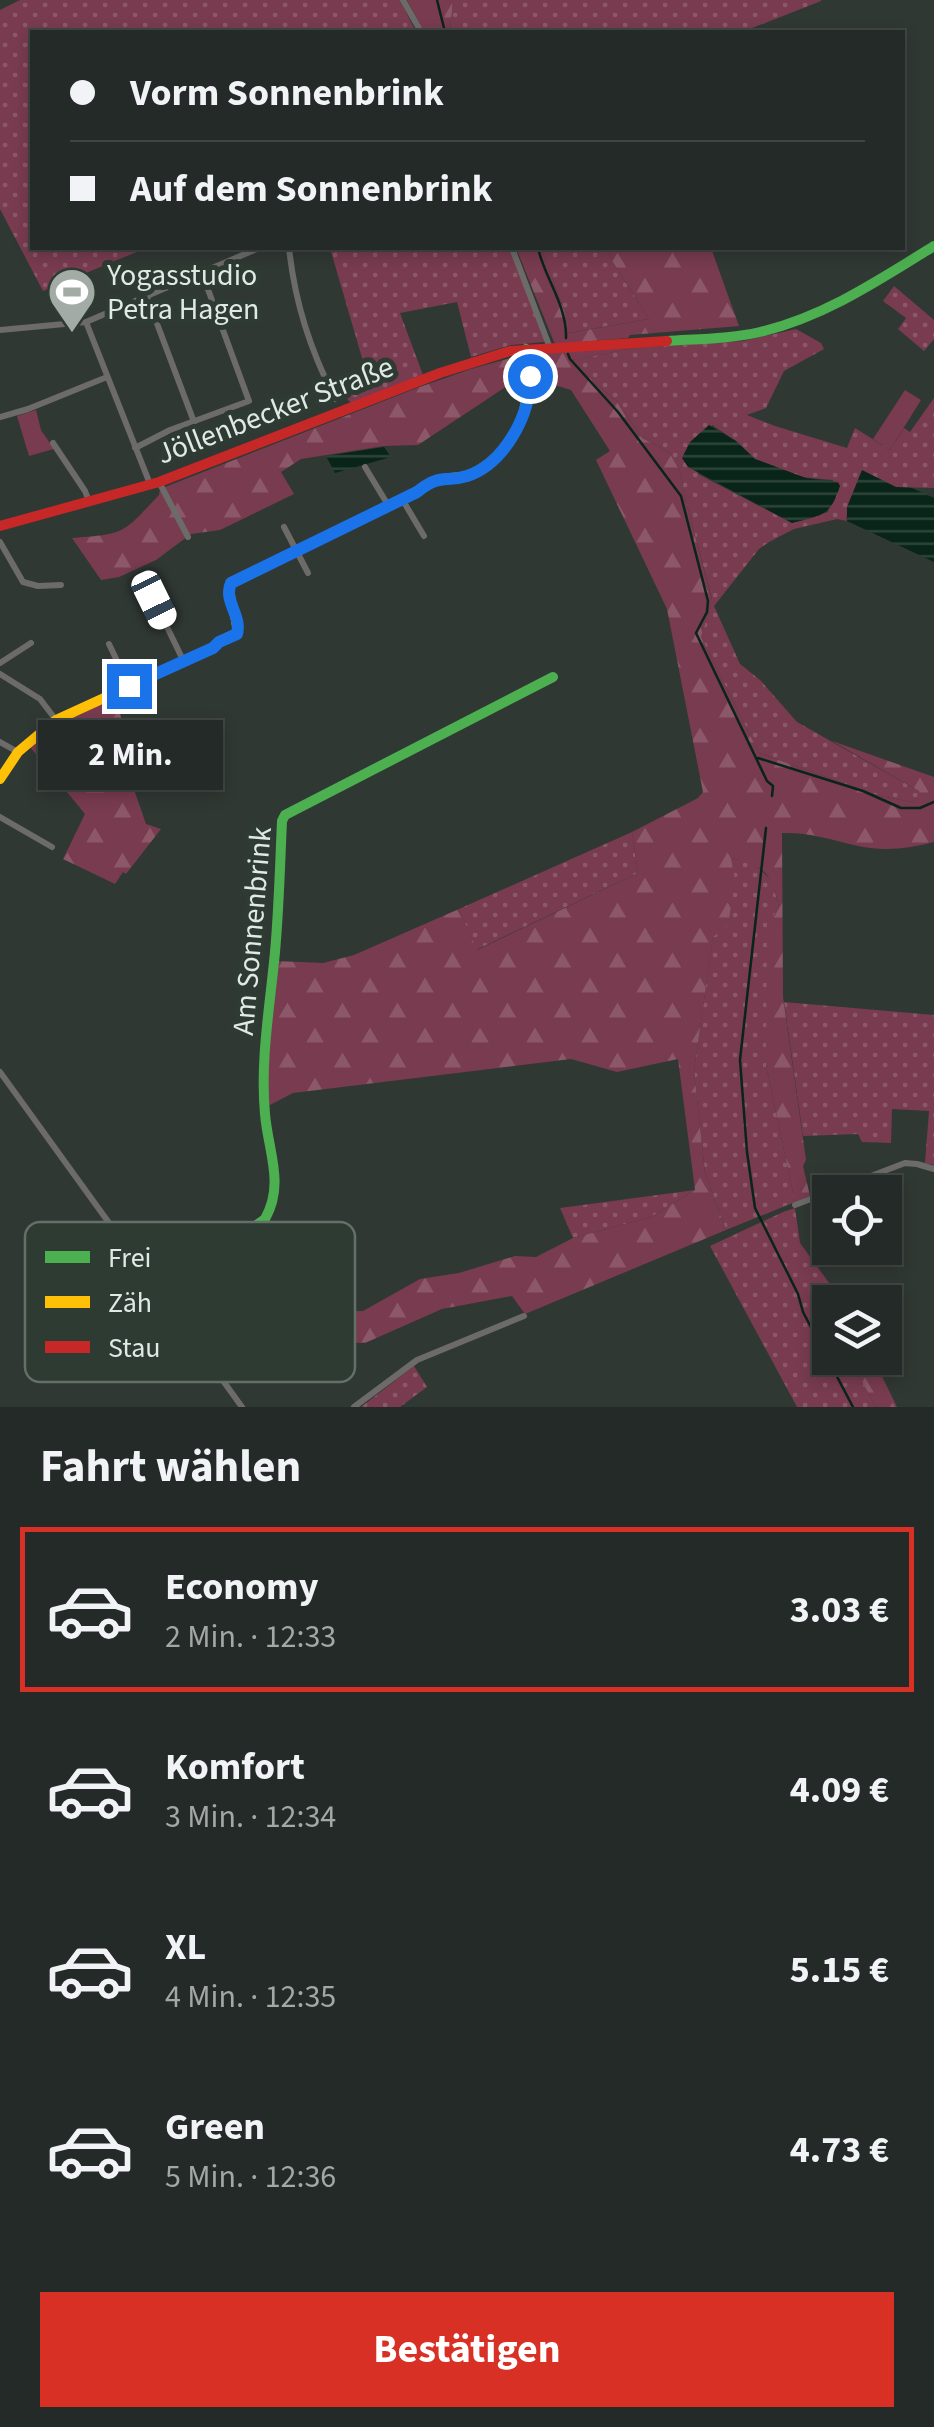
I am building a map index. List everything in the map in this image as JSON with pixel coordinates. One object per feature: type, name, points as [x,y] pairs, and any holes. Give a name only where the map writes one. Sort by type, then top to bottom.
[{"type":"street","points":[[404,0],[419,30]]},
{"type":"street","name":"Jöllenbecker Straße","points":[[0,526],[154,483],[440,373],[510,351],[760,332],[821,313],[934,246]]},
{"type":"street","points":[[0,330],[86,322],[254,250]]},
{"type":"street","points":[[289,250],[293,282],[310,346],[335,399]]},
{"type":"street","points":[[513,250],[550,348]]},
{"type":"street","points":[[136,448],[170,430],[249,401],[202,273]]},
{"type":"street","points":[[147,297],[194,422]]},
{"type":"street","points":[[86,322],[136,448],[188,537]]},
{"type":"street","points":[[0,779],[18,752],[56,720],[237,634],[239,625],[228,595],[231,583],[417,492],[430,482],[475,473],[508,442],[524,415],[530,376],[526,350]]},
{"type":"street","points":[[0,417],[28,410],[107,377]]},
{"type":"street","points":[[53,443],[89,502]]},
{"type":"street","points":[[365,467],[388,505]]},
{"type":"street","points":[[402,499],[424,536]]},
{"type":"street","points":[[284,528],[308,573]]},
{"type":"street","points":[[0,542],[23,582],[61,586]]},
{"type":"street","points":[[154,600],[183,660]]},
{"type":"street","points":[[0,663],[31,643]]},
{"type":"street","points":[[109,644],[129,686]]},
{"type":"street","points":[[0,674],[40,699],[56,720]]},
{"type":"street","name":"Am Sonnenbrink","points":[[259,1222],[275,1200],[264,1089],[282,820],[553,677]]},
{"type":"street","points":[[0,742],[18,752]]},
{"type":"street","points":[[0,817],[52,846]]},
{"type":"street","points":[[0,1072],[108,1222]]},
{"type":"street","points":[[795,1205],[905,1163],[934,1168]]},
{"type":"street","points":[[354,1407],[417,1360],[524,1316]]},
{"type":"street","points":[[224,1382],[242,1407]]},
{"type":"green space","points":[[20,0],[400,0],[415,30],[30,30],[30,250],[141,250],[43,291],[0,209],[0,10]]},
{"type":"green space","points":[[407,0],[452,0],[451,30],[423,30]]},
{"type":"green space","points":[[452,0],[821,0],[747,30],[451,30]]},
{"type":"green space","points":[[331,250],[511,250],[544,342],[511,345],[471,357],[457,302],[400,313],[423,375],[351,403],[338,389],[367,375]]},
{"type":"green space","points":[[517,250],[542,250],[569,333],[649,319],[605,250],[712,250],[739,326],[628,338],[554,342]]},
{"type":"green space","points":[[542,250],[605,250],[649,319],[568,333],[564,310]]},
{"type":"green space","points":[[894,286],[934,320],[934,339],[924,351],[898,329],[906,318],[883,301]]},
{"type":"green space","points":[[796,329],[821,343],[824,349],[784,371],[766,408],[747,415],[847,448],[855,428],[890,450],[904,428],[910,432],[934,398],[934,488],[896,487],[846,517],[847,521],[837,519],[794,529],[769,542],[759,549],[714,606],[740,664],[760,680],[797,722],[919,791],[921,796],[912,802],[880,796],[759,753],[701,637],[712,599],[681,473],[669,452],[642,438],[617,401],[572,360],[634,348],[743,341]],"holes":[[[712,425],[755,459],[801,477],[833,480],[828,512],[792,523],[698,474]]]},
{"type":"green space","points":[[634,348],[573,360],[617,401],[642,438],[669,452],[681,473],[712,600],[701,637],[759,753],[880,796],[912,802],[920,796],[919,791],[832,741],[934,777],[934,842],[874,848],[782,833],[783,997],[810,1196],[795,1202],[766,1065],[767,925],[779,907],[765,873],[731,858],[735,880],[728,925],[713,937],[694,1071],[705,1173],[726,1230],[525,1314],[512,1296],[442,1309],[365,1343],[355,1343],[355,1311],[363,1311],[420,1279],[459,1273],[515,1256],[536,1257],[573,1238],[651,1217],[695,1190],[678,1059],[617,1072],[571,1059],[293,1093],[268,1106],[276,961],[323,963],[354,955],[459,909],[477,950],[638,873],[632,832],[703,792],[667,609],[596,460],[610,451],[571,390],[535,379],[535,353]]},
{"type":"green space","points":[[518,356],[524,363],[527,380],[507,386],[418,445],[384,446],[301,459],[281,472],[294,494],[220,530],[191,534],[156,560],[119,577],[101,580],[72,538],[122,530],[159,495],[160,489],[417,388]]},
{"type":"green space","points":[[905,390],[921,400],[890,450],[873,439]]},
{"type":"green space","points":[[36,410],[41,430],[54,449],[29,456],[17,416]]},
{"type":"green space","points":[[116,696],[123,726],[122,755],[146,824],[161,829],[115,884],[63,859],[85,814],[30,747],[70,715]]},
{"type":"green space","points":[[632,832],[638,873],[476,950],[459,909]]},
{"type":"green space","points":[[730,858],[753,862],[772,881],[779,907],[766,1065],[795,1202],[726,1230],[705,1173],[694,1071],[713,936],[719,931]]},
{"type":"green space","points":[[784,1002],[934,1015],[934,1165],[925,1163],[929,1111],[892,1109],[891,1143],[862,1142],[858,1134],[803,1136]]},
{"type":"green space","points":[[695,1190],[651,1217],[573,1238],[560,1208]]},
{"type":"green space","points":[[795,1208],[800,1243],[812,1265],[831,1285],[812,1285],[812,1375],[858,1375],[876,1407],[797,1407],[710,1246]]},
{"type":"green space","points":[[414,1366],[427,1387],[400,1407],[361,1407]]},
{"type":"green space","points":[[858,1375],[881,1375],[897,1407],[876,1407]]},
{"type":"shaded area","points":[[709,425],[736,441],[755,459],[806,478],[838,482],[832,504],[818,516],[792,523],[688,467],[682,458],[690,442]]},
{"type":"shaded area","points":[[384,447],[391,457],[335,473],[326,456]]},
{"type":"shaded area","points":[[862,470],[896,487],[912,488],[934,498],[934,562],[847,521],[847,507]]},
{"type":"waterway","points":[[437,0],[444,30]]},
{"type":"waterway","points":[[539,250],[563,314],[566,338]]},
{"type":"waterway","points":[[568,354],[618,412],[681,496],[708,601],[696,633],[767,781],[773,786],[772,796]]},
{"type":"waterway","points":[[758,758],[863,791],[901,808],[920,808],[934,802]]},
{"type":"waterway","points":[[766,828],[740,1060],[755,1208],[853,1407]]},
{"type":"traffic: fast","points":[[667,341],[737,336],[784,325],[850,296],[934,246]]},
{"type":"traffic: fast","points":[[471,475],[502,451],[520,422],[528,388],[526,349]]},
{"type":"traffic: fast","points":[[261,1222],[271,1206],[275,1180],[265,1114],[264,1074],[285,815],[553,677]]},
{"type":"traffic: slow","points":[[0,779],[18,752],[56,720],[213,648],[237,633],[231,583],[432,483],[471,475]]},
{"type":"traffic: jam","points":[[0,526],[159,482],[440,373],[510,351],[667,341]]},
{"type":"place","name":"Yogasstudio Petra Hagen","points":[[72,334]]},
{"type":"route","points":[[129,686],[237,634],[239,625],[228,595],[231,583],[417,492],[430,482],[448,476],[464,477],[480,470],[513,437],[529,400],[530,376]]}]
